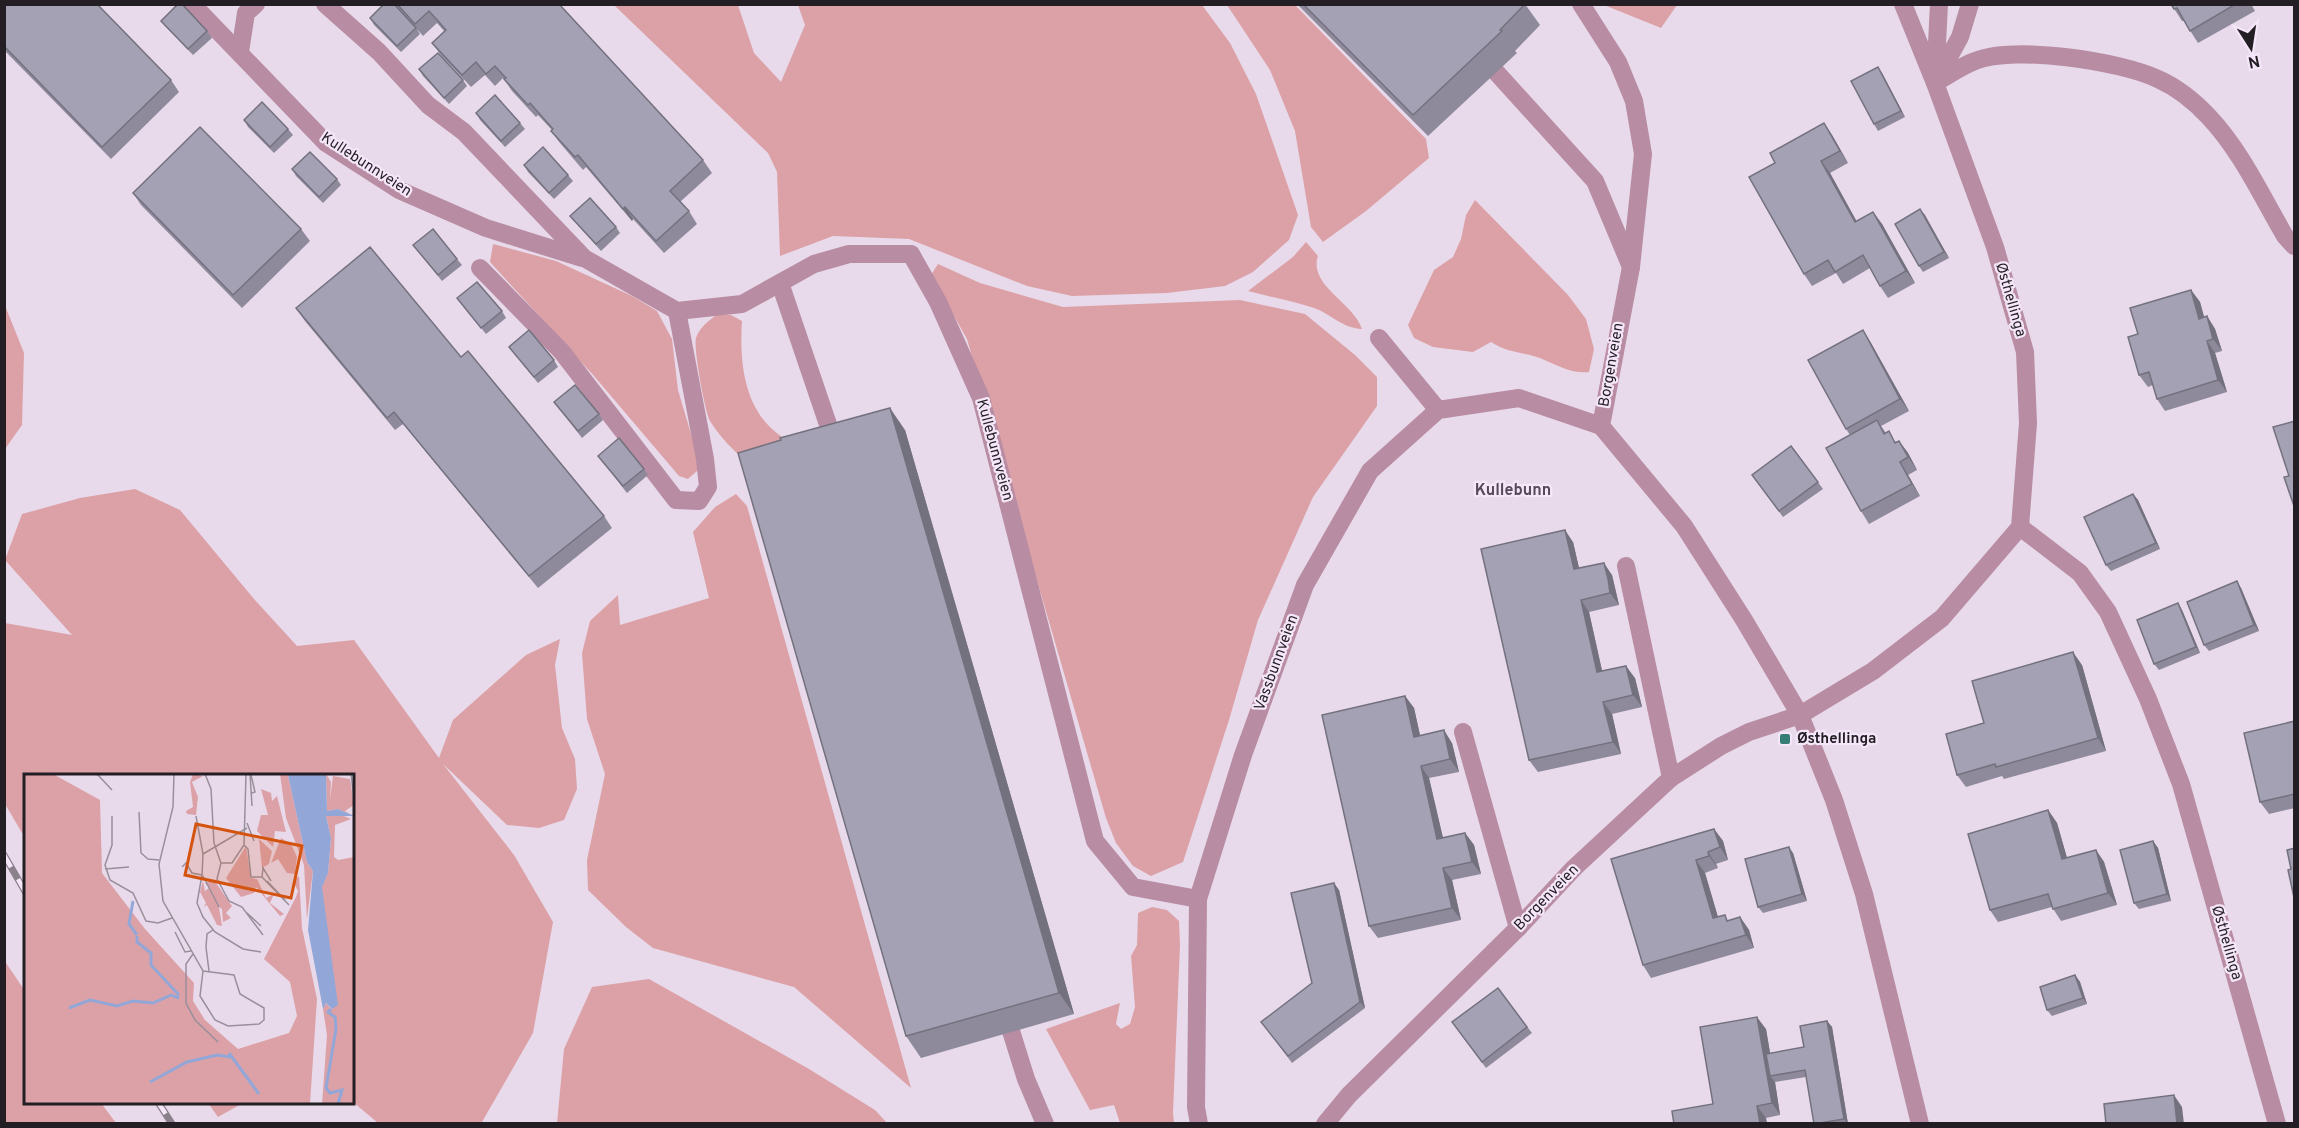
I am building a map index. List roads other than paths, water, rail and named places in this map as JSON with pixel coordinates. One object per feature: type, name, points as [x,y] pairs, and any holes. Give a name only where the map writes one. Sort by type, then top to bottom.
[{"type":"street","name":"Kullebunnveien","points":[[192,4],[326,143],[399,190],[486,228],[584,258],[677,311],[742,304],[814,264],[849,254],[911,254],[938,302],[981,398],[1095,841],[1133,887],[1198,899]]},
{"type":"street","points":[[240,52],[246,13],[256,4]]},
{"type":"street","name":"Kullebunnveien","points":[[325,4],[379,51],[428,105],[464,132],[584,258]]},
{"type":"street","name":"Borgenveien","points":[[1581,4],[1618,62],[1634,101],[1643,154],[1631,267],[1601,426],[1684,526],[1744,620],[1800,715],[1834,800],[1864,894],[1920,1124]]},
{"type":"street","name":"Østhellinga","points":[[1903,4],[1935,83],[1995,248],[2025,352],[2028,423],[2020,528],[2080,573],[2108,612],[2148,699],[2181,784],[2277,1124]]},
{"type":"street","name":"Østhellinga","points":[[1935,83],[1939,4]]},
{"type":"street","points":[[1935,83],[1960,37],[1970,4]]},
{"type":"street","points":[[1935,83],[1975,61],[2009,54],[2043,55],[2088,61],[2158,79],[2182,93],[2232,143],[2285,236],[2295,246]]},
{"type":"street","points":[[1496,72],[1595,181],[1631,267]]},
{"type":"street","points":[[480,268],[562,351],[676,500],[699,501],[708,487],[705,459],[677,311]]},
{"type":"street","points":[[780,283],[836,448]]},
{"type":"street","points":[[1379,338],[1438,410],[1520,398],[1601,426]]},
{"type":"street","name":"Vassbunnveien","points":[[1199,1124],[1196,1107],[1198,899],[1243,755],[1305,585],[1370,471],[1438,410]]},
{"type":"street","points":[[1800,715],[1873,671],[1942,618],[2020,528]]},
{"type":"street","points":[[1626,566],[1671,778]]},
{"type":"street","name":"Borgenveien","points":[[1325,1124],[1348,1095],[1518,928],[1574,868],[1671,778],[1721,746],[1749,732],[1800,715]]},
{"type":"street","points":[[1463,732],[1518,928]]},
{"type":"street","points":[[1011,1031],[1026,1079],[1045,1124]]},
{"type":"railway","points":[[4,855],[24,890]]},
{"type":"railway","points":[[159,1104],[172,1124]]},
{"type":"place","name":"Østhellinga","points":[[1785,739]]},
{"type":"district","name":"Kullebunn","points":[[1513,491]]}]
